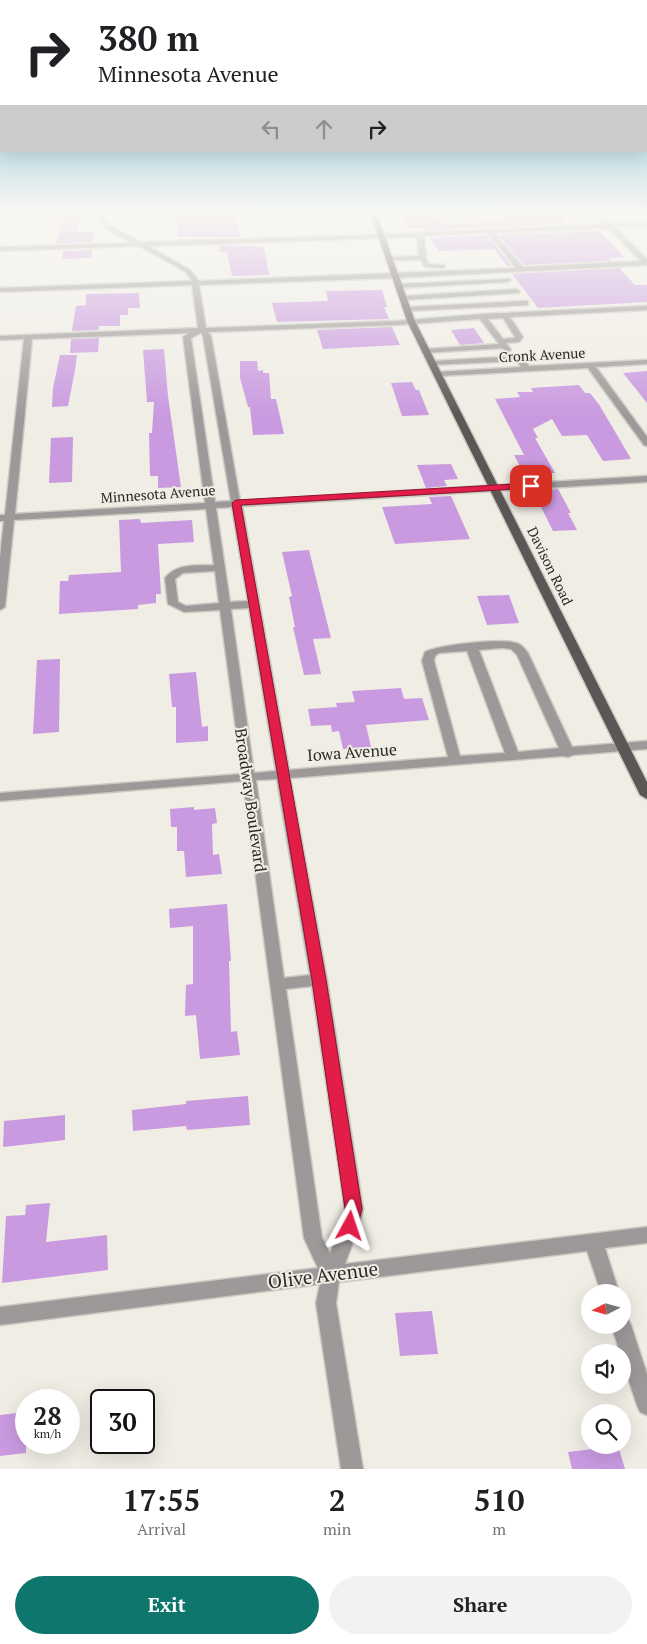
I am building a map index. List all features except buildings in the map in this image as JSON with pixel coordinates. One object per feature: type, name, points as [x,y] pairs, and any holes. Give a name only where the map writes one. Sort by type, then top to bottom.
[{"type":"main road","name":"Davison Road","points":[[397,281],[411,321],[647,795]]},
{"type":"street","points":[[0,290],[281,281]]},
{"type":"street","points":[[399,286],[456,281]]},
{"type":"street","points":[[508,281],[533,314]]},
{"type":"street","name":"Broadway Boulevard","points":[[195,284],[202,330],[207,336],[319,980],[354,1209],[350,1226],[330,1275],[326,1303],[352,1469]]},
{"type":"street","points":[[404,298],[516,291]]},
{"type":"street","points":[[408,309],[525,303]]},
{"type":"street","points":[[0,338],[396,324],[411,321],[482,316],[647,308]]},
{"type":"street","points":[[426,351],[502,344],[516,340],[519,337],[505,315]]},
{"type":"street","points":[[482,316],[513,358]]},
{"type":"street","name":"Broadway Boulevard","points":[[202,330],[187,337],[248,778],[279,984],[313,1238],[330,1275]]},
{"type":"street","points":[[0,607],[5,518],[28,337]]},
{"type":"street","points":[[432,363],[519,358],[527,370]]},
{"type":"street","name":"Cronk Avenue","points":[[438,374],[647,362]]},
{"type":"street","points":[[591,366],[647,443]]},
{"type":"street","name":"Minnesota Avenue","points":[[5,518],[210,504],[647,479]]},
{"type":"street","points":[[219,568],[180,570],[170,578],[173,604],[184,608],[254,604]]},
{"type":"street","points":[[455,761],[428,661],[429,654],[438,650],[514,646],[522,653],[568,752]]},
{"type":"street","points":[[472,648],[513,756]]},
{"type":"street","name":"Iowa Avenue","points":[[0,798],[647,745]]},
{"type":"street","points":[[279,984],[319,980]]},
{"type":"street","name":"Olive Avenue","points":[[0,1316],[647,1235]]},
{"type":"street","points":[[593,1241],[607,1284]]},
{"type":"street","points":[[623,1334],[647,1405]]},
{"type":"route","points":[[350,1226],[354,1209],[319,980],[236,503],[531,486]]}]
